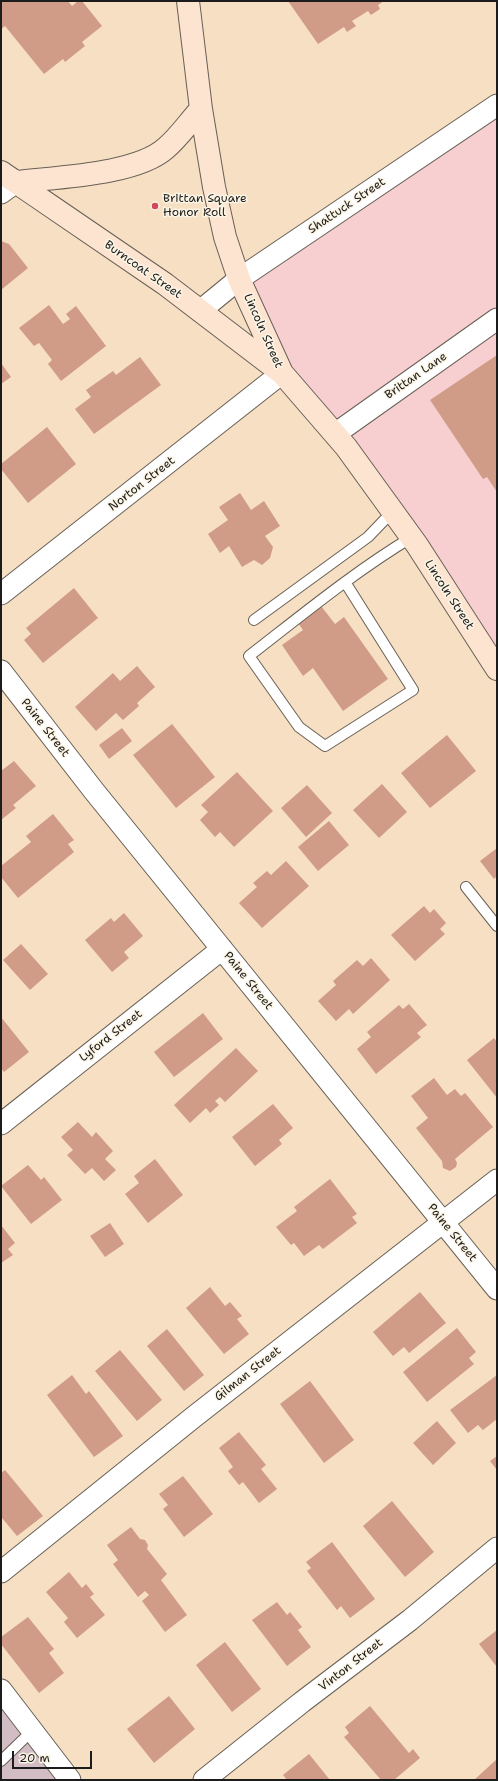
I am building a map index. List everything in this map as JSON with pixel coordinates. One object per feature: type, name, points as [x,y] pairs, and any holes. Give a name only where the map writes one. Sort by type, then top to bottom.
[{"type":"main road","name":"Lincoln Street","points":[[188,1],[201,109],[214,188],[223,230],[239,279],[282,373],[335,434],[412,537],[497,669]]},
{"type":"main road","points":[[6,182],[107,171],[145,162],[166,149],[201,109]]},
{"type":"main road","name":"Burncoat Street","points":[[6,182],[165,284],[282,373]]},
{"type":"street","name":"Shattuck Street","points":[[200,311],[239,279],[497,105]]},
{"type":"street","name":"Brittan Lane","points":[[335,434],[497,319]]},
{"type":"street","name":"Norton Street","points":[[1,594],[282,373]]},
{"type":"street","name":"Paine Street","points":[[1,671],[37,720],[497,1289]]},
{"type":"street","name":"Lyford Street","points":[[1,1124],[222,949]]},
{"type":"street","name":"Gilman Street","points":[[1,1572],[195,1416],[497,1180]]},
{"type":"street","name":"Vinton Street","points":[[204,1780],[302,1702],[410,1620],[497,1548]]},
{"type":"street","points":[[1,1690],[70,1780]]},
{"type":"lane","points":[[254,620],[368,536],[393,512]]},
{"type":"lane","points":[[345,582],[413,690],[325,746],[299,727],[249,656],[345,582],[381,556],[412,537]]},
{"type":"lane","points":[[466,886],[497,926]]},
{"type":"lane","points":[[1,1760],[32,1730]]},
{"type":"shaded area","points":[[497,105],[497,669],[282,373],[239,279]]},
{"type":"shaded area","points":[[1,1701],[68,1780],[1,1780]]},
{"type":"building","points":[[1,1],[68,1],[72,6],[78,1],[82,1],[102,26],[82,42],[85,46],[65,62],[63,59],[44,74],[5,26],[1,29]]},
{"type":"building","points":[[288,1],[384,1],[378,5],[380,9],[371,15],[368,11],[352,21],[356,26],[347,32],[344,27],[318,44]]},
{"type":"building","points":[[1,241],[9,244],[28,268],[1,290]]},
{"type":"building","points":[[49,305],[63,324],[70,319],[66,314],[76,306],[106,346],[61,381],[48,364],[52,360],[39,343],[34,346],[19,328]]},
{"type":"building","points":[[497,355],[497,492],[487,477],[483,479],[430,400]]},
{"type":"building","points":[[140,357],[161,385],[94,434],[75,409],[91,397],[86,390],[113,371],[116,375]]},
{"type":"building","points":[[1,363],[11,377],[1,384]]},
{"type":"building","points":[[47,427],[76,464],[28,503],[1,469],[1,464]]},
{"type":"building","points":[[240,493],[251,510],[264,501],[280,526],[265,536],[273,547],[270,558],[262,565],[254,560],[242,567],[229,546],[220,553],[208,534],[228,520],[219,507]]},
{"type":"building","points":[[74,588],[98,618],[43,663],[24,640],[31,634],[26,628]]},
{"type":"building","points":[[321,606],[335,624],[344,617],[388,679],[343,711],[313,668],[303,676],[282,645],[303,630],[298,623]]},
{"type":"building","points":[[137,666],[155,687],[137,703],[139,706],[123,720],[116,713],[96,731],[75,707],[113,673],[120,681]]},
{"type":"building","points":[[172,724],[215,777],[176,808],[133,755]]},
{"type":"building","points":[[122,728],[132,741],[109,759],[99,745]]},
{"type":"building","points":[[447,735],[476,771],[430,808],[401,773]]},
{"type":"building","points":[[14,761],[36,786],[13,805],[16,808],[1,820],[1,771]]},
{"type":"building","points":[[237,772],[273,811],[234,847],[220,832],[215,837],[200,820],[208,812],[201,805]]},
{"type":"building","points":[[382,784],[407,812],[379,838],[353,810]]},
{"type":"building","points":[[307,785],[332,813],[306,837],[281,808]]},
{"type":"building","points":[[53,814],[74,840],[68,844],[74,852],[18,898],[1,877],[1,866],[31,842],[26,836]]},
{"type":"building","points":[[329,821],[349,845],[318,871],[298,847]]},
{"type":"building","points":[[497,848],[497,876],[494,879],[480,861]]},
{"type":"building","points":[[286,861],[309,886],[262,928],[239,903],[257,887],[253,883],[267,871],[271,875]]},
{"type":"building","points":[[424,906],[430,913],[434,909],[446,923],[440,929],[445,934],[415,961],[391,935]]},
{"type":"building","points":[[124,913],[143,936],[124,952],[129,958],[112,972],[85,940],[111,918],[114,922]]},
{"type":"building","points":[[21,944],[48,974],[30,990],[3,960]]},
{"type":"building","points":[[371,958],[390,980],[353,1014],[349,1009],[336,1021],[318,1001],[336,985],[333,981],[357,960],[363,966]]},
{"type":"building","points":[[409,1004],[427,1025],[417,1033],[421,1037],[376,1074],[357,1049],[371,1037],[367,1032],[399,1005],[403,1009]]},
{"type":"building","points":[[203,1013],[223,1039],[174,1077],[154,1052]]},
{"type":"building","points":[[1,1017],[29,1052],[4,1072],[1,1068]]},
{"type":"building","points":[[494,1038],[497,1042],[497,1098],[467,1060]]},
{"type":"building","points":[[236,1048],[258,1071],[225,1102],[220,1097],[215,1101],[219,1105],[210,1113],[206,1108],[190,1123],[174,1105]]},
{"type":"building","points":[[434,1078],[447,1095],[455,1089],[461,1096],[465,1093],[493,1127],[455,1159],[457,1163],[456,1167],[450,1171],[443,1168],[442,1161],[416,1128],[428,1118],[411,1096]]},
{"type":"building","points":[[273,1104],[293,1128],[279,1140],[282,1144],[255,1166],[232,1137]]},
{"type":"building","points":[[78,1122],[92,1137],[96,1132],[113,1151],[105,1159],[116,1170],[104,1181],[92,1168],[85,1174],[67,1155],[73,1150],[61,1137]]},
{"type":"building","points":[[155,1159],[183,1195],[148,1223],[125,1194],[139,1183],[134,1176]]},
{"type":"building","points":[[28,1165],[41,1180],[44,1177],[62,1200],[31,1224],[1,1186]]},
{"type":"building","points":[[330,1179],[357,1214],[352,1217],[357,1223],[323,1249],[319,1245],[304,1256],[294,1243],[291,1245],[276,1227],[297,1211],[294,1207]]},
{"type":"building","points":[[110,1223],[124,1244],[105,1257],[90,1236]]},
{"type":"building","points":[[1,1225],[15,1243],[8,1249],[13,1255],[1,1263]]},
{"type":"building","points":[[210,1287],[225,1306],[230,1302],[242,1316],[237,1319],[249,1334],[224,1354],[186,1308]]},
{"type":"building","points":[[420,1292],[446,1323],[409,1353],[404,1347],[393,1356],[373,1332]]},
{"type":"building","points":[[457,1328],[476,1352],[469,1358],[474,1364],[427,1402],[403,1372]]},
{"type":"building","points":[[167,1329],[204,1375],[184,1391],[147,1346]]},
{"type":"building","points":[[120,1350],[162,1400],[137,1421],[95,1371]]},
{"type":"building","points":[[72,1375],[86,1394],[89,1391],[123,1436],[94,1457],[47,1395]]},
{"type":"building","points":[[497,1375],[497,1419],[483,1430],[478,1425],[468,1433],[450,1410]]},
{"type":"building","points":[[310,1381],[354,1440],[324,1463],[280,1404]]},
{"type":"building","points":[[437,1421],[456,1443],[433,1465],[413,1443]]},
{"type":"building","points":[[239,1432],[266,1465],[261,1469],[277,1489],[259,1503],[243,1482],[239,1485],[228,1471],[233,1467],[219,1448]]},
{"type":"building","points":[[497,1456],[497,1470],[490,1461]]},
{"type":"building","points":[[5,1470],[43,1516],[17,1536],[2,1518],[1,1519],[1,1473]]},
{"type":"building","points":[[183,1476],[213,1514],[184,1537],[163,1509],[168,1505],[159,1494]]},
{"type":"building","points":[[392,1501],[434,1552],[405,1577],[363,1526]]},
{"type":"building","points":[[131,1527],[140,1539],[145,1540],[148,1545],[147,1549],[167,1574],[161,1580],[187,1615],[165,1632],[142,1601],[149,1595],[145,1591],[138,1597],[113,1564],[118,1560],[107,1545]]},
{"type":"building","points":[[332,1542],[375,1599],[350,1618],[341,1606],[337,1610],[307,1571],[311,1568],[306,1562]]},
{"type":"building","points":[[69,1572],[82,1588],[86,1584],[94,1594],[90,1597],[105,1615],[77,1638],[64,1622],[68,1618],[46,1592]]},
{"type":"building","points":[[277,1602],[287,1615],[290,1612],[302,1627],[298,1630],[311,1647],[287,1666],[252,1620]]},
{"type":"building","points":[[28,1617],[54,1649],[49,1653],[64,1673],[39,1693],[1,1644],[1,1637]]},
{"type":"building","points":[[497,1630],[497,1667],[479,1644]]},
{"type":"building","points":[[225,1642],[261,1689],[232,1712],[196,1665]]},
{"type":"building","points":[[169,1696],[195,1729],[154,1763],[127,1729]]},
{"type":"building","points":[[370,1706],[409,1753],[413,1749],[420,1758],[394,1780],[381,1780],[344,1737],[349,1733],[345,1727]]},
{"type":"building","points":[[309,1754],[330,1780],[287,1780],[283,1775]]},
{"type":"building","points":[[497,1759],[497,1780],[474,1780]]},
{"type":"place","name":"Brittan Square Honor Roll","points":[[155,206]]}]
